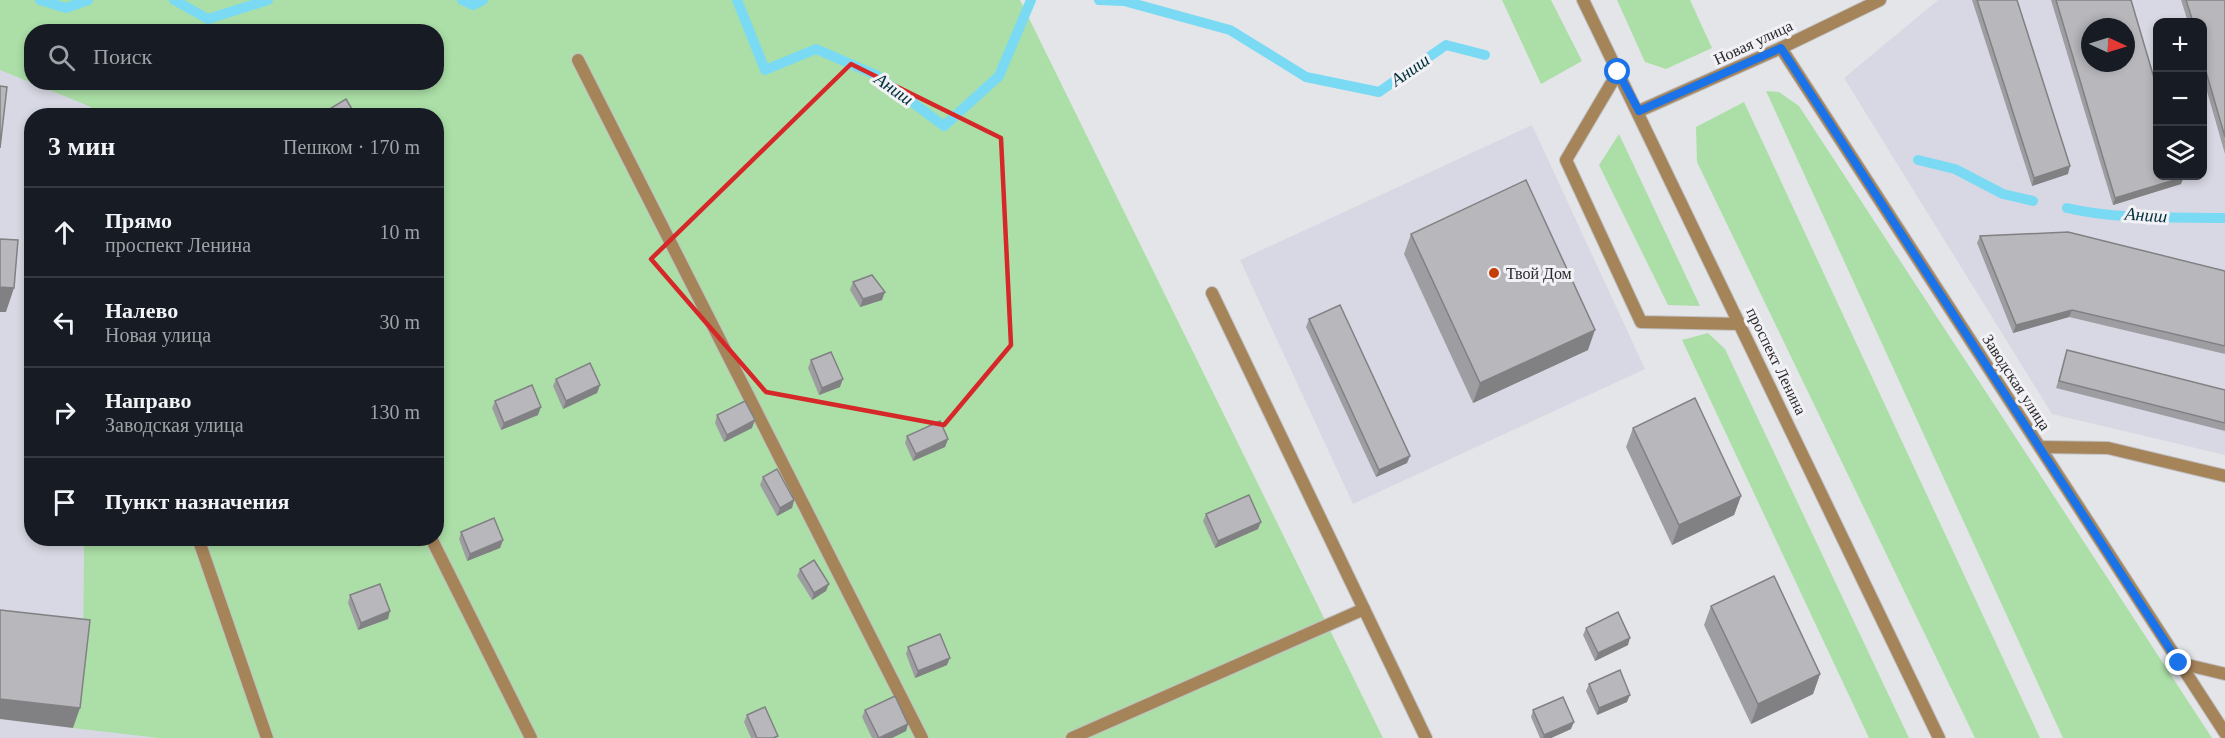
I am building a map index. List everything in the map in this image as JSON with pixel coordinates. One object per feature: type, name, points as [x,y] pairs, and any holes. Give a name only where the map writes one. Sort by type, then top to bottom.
[{"type":"street","name":"проспект Ленина","points":[[1583,0],[1639,111],[1939,738]]},
{"type":"street","name":"Новая улица","points":[[1639,111],[1781,48],[1880,0]]},
{"type":"street","name":"Заводская улица","points":[[1781,48],[2225,733]]},
{"type":"street","points":[[578,60],[922,738]]},
{"type":"street","points":[[1618,72],[1566,160],[1641,322],[1741,324]]},
{"type":"street","points":[[1212,293],[1426,738]]},
{"type":"street","points":[[2040,447],[2108,448],[2225,476]]},
{"type":"street","points":[[201,546],[267,738]]},
{"type":"street","points":[[435,546],[531,738]]},
{"type":"street","points":[[1072,738],[1364,609]]},
{"type":"street","points":[[2179,663],[2225,674]]},
{"type":"highlighted area","points":[[851,64],[1001,138],[1011,345],[944,425],[766,392],[651,259]]},
{"type":"shaded area","points":[[1938,0],[2225,0],[2225,455],[2052,414],[1844,78]]},
{"type":"shaded area","points":[[0,70],[24,80],[24,90],[49,90],[91,107],[24,108],[24,546],[84,546],[83,640],[73,727],[158,738],[0,738]]},
{"type":"shaded area","points":[[1532,125],[1645,369],[1353,504],[1240,260]]},
{"type":"green space","points":[[0,0],[1020,0],[1383,738],[158,738],[73,728],[83,640],[84,546],[444,546],[444,108],[91,108],[49,90],[444,90],[444,24],[24,24],[24,80],[0,70]]},
{"type":"green space","points":[[1502,0],[1551,0],[1582,61],[1541,84]]},
{"type":"green space","points":[[1617,0],[1690,0],[1712,48],[1666,69],[1645,62]]},
{"type":"green space","points":[[1766,91],[1779,92],[1799,106],[2212,738],[2063,738]]},
{"type":"green space","points":[[1744,102],[2040,738],[1975,738],[1697,162],[1696,127]]},
{"type":"green space","points":[[1619,134],[1700,306],[1668,305],[1599,165]]},
{"type":"green space","points":[[1708,333],[1725,349],[1909,738],[1869,738],[1682,340]]},
{"type":"building","points":[[1977,0],[2017,0],[2070,166],[2034,178]]},
{"type":"building","points":[[2056,0],[2131,0],[2153,74],[2153,180],[2174,180],[2115,198]]},
{"type":"building","points":[[2186,0],[2225,0],[2225,137],[2207,75],[2207,18],[2192,18]]},
{"type":"building","points":[[0,86],[7,87],[0,148]]},
{"type":"building","points":[[346,99],[351,108],[331,108]]},
{"type":"building","points":[[1526,180],[1595,330],[1480,383],[1411,234]]},
{"type":"building","points":[[2068,232],[2225,271],[2225,346],[2072,310],[2016,325],[1980,236]]},
{"type":"building","points":[[0,239],[18,240],[14,288],[0,287]]},
{"type":"building","points":[[872,275],[885,292],[863,299],[853,282]]},
{"type":"building","points":[[1340,305],[1410,456],[1379,470],[1309,319]]},
{"type":"building","points":[[2067,350],[2225,390],[2225,423],[2059,381]]},
{"type":"building","points":[[831,352],[843,379],[822,388],[811,360]]},
{"type":"building","points":[[590,363],[600,385],[566,401],[556,379]]},
{"type":"building","points":[[532,385],[541,407],[504,423],[495,401]]},
{"type":"building","points":[[1695,398],[1741,496],[1679,525],[1633,428]]},
{"type":"building","points":[[745,401],[755,420],[727,435],[717,415]]},
{"type":"building","points":[[940,421],[948,439],[916,454],[907,436]]},
{"type":"building","points":[[777,469],[794,500],[780,508],[763,477]]},
{"type":"building","points":[[1249,495],[1261,522],[1218,541],[1206,514]]},
{"type":"building","points":[[494,518],[503,540],[470,554],[461,532]]},
{"type":"building","points":[[814,560],[829,584],[814,593],[800,569]]},
{"type":"building","points":[[1774,576],[1820,674],[1758,704],[1711,606]]},
{"type":"building","points":[[380,584],[390,611],[361,623],[350,595]]},
{"type":"building","points":[[0,610],[90,620],[80,708],[0,699]]},
{"type":"building","points":[[1618,612],[1630,638],[1598,653],[1586,628]]},
{"type":"building","points":[[940,634],[950,658],[918,671],[908,647]]},
{"type":"building","points":[[1620,670],[1630,695],[1599,708],[1589,684]]},
{"type":"building","points":[[895,696],[908,724],[879,738],[865,710]]},
{"type":"building","points":[[1563,697],[1574,722],[1544,735],[1533,710]]},
{"type":"building","points":[[765,707],[778,736],[757,738],[747,715]]},
{"type":"waterway","name":"Аниш","points":[[40,0],[66,8],[88,0]]},
{"type":"waterway","name":"Аниш","points":[[174,0],[208,19],[268,0]]},
{"type":"waterway","name":"Аниш","points":[[462,0],[473,5],[483,0]]},
{"type":"waterway","name":"Аниш","points":[[737,0],[765,70],[816,49],[876,75],[944,126],[999,76],[1031,0]]},
{"type":"waterway","name":"Аниш","points":[[1099,0],[1124,1],[1230,30],[1306,77],[1379,92],[1446,45],[1485,55]]},
{"type":"waterway","name":"Аниш","points":[[1918,160],[1955,169],[2003,194],[2033,201]]},
{"type":"waterway","name":"Аниш","points":[[2067,208],[2126,216],[2225,218]]},
{"type":"place","name":"Твой Дом","points":[[1494,273]]},
{"type":"route","points":[[1618,72],[1639,111],[1781,48],[2179,663]]}]
